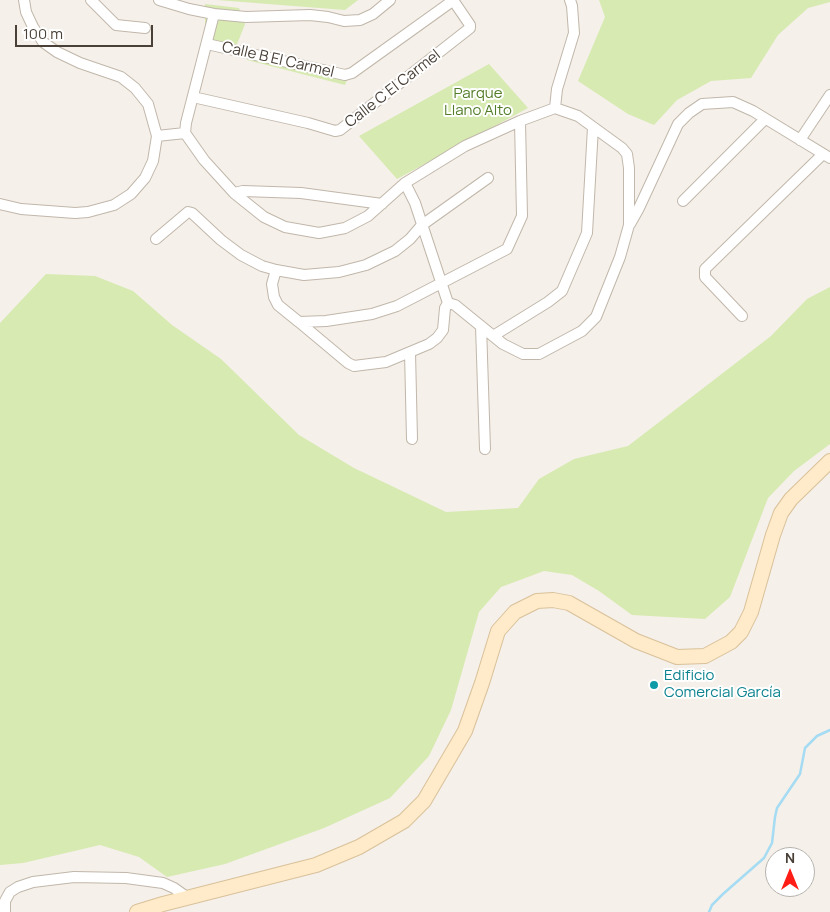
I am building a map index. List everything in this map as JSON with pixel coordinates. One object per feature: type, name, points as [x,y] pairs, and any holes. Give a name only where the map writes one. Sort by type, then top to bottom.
[{"type":"street","points":[[0,204],[74,213],[88,212],[114,205],[131,194],[144,178],[153,161],[157,136],[148,104],[135,88],[121,77],[80,63],[57,52],[43,42],[26,12],[24,0]]},
{"type":"street","points":[[91,0],[116,25],[145,28]]},
{"type":"street","points":[[159,0],[214,14],[246,17],[310,15],[344,21],[360,20],[373,14],[390,0]]},
{"type":"street","points":[[556,108],[557,89],[574,33],[570,0]]},
{"type":"street","name":"Calle C El Carmel","points":[[193,97],[308,123],[335,132],[470,28],[469,22],[455,3],[447,4]]},
{"type":"street","name":"Calle B El Carmel","points":[[207,44],[346,75],[352,73],[447,4]]},
{"type":"street","points":[[214,14],[186,123],[185,134],[204,160],[234,194],[264,217],[286,227],[319,233],[345,228],[368,216],[405,183],[465,146],[556,108],[578,116],[622,148],[627,154],[629,168],[629,225]]},
{"type":"street","points":[[800,140],[830,95]]},
{"type":"street","points":[[448,303],[455,305],[503,344],[523,354],[539,354],[582,331],[596,317],[620,257],[629,225],[639,208],[678,124],[702,104],[733,102],[753,111],[827,156],[705,269],[704,277],[742,316]]},
{"type":"street","points":[[683,201],[765,118]]},
{"type":"street","points":[[299,322],[326,321],[372,314],[397,306],[507,249],[522,216],[520,122]]},
{"type":"street","points":[[493,336],[548,302],[562,291],[587,233],[593,127]]},
{"type":"street","points":[[157,136],[185,134]]},
{"type":"street","points":[[156,239],[188,212],[192,213],[221,240],[241,255],[262,266],[304,275],[338,272],[366,265],[395,251],[410,239],[422,225],[488,178]]},
{"type":"street","points":[[276,270],[272,284],[274,298],[278,305],[354,366],[386,362],[428,344],[437,338],[443,330],[445,308],[448,303],[415,203],[405,183]]},
{"type":"street","points":[[234,194],[243,191],[301,193],[382,204]]},
{"type":"street","points":[[480,326],[485,449]]},
{"type":"street","points":[[410,352],[412,439]]},
{"type":"street","points":[[137,912],[316,865],[359,847],[404,821],[424,801],[465,731],[498,631],[515,612],[537,601],[553,600],[569,604],[636,641],[677,657],[705,656],[731,642],[741,632],[750,612],[773,535],[782,513],[791,499],[830,460]]},
{"type":"street","points":[[5,912],[5,901],[10,892],[18,887],[33,882],[74,877],[126,878],[163,884],[174,888],[188,898]]},
{"type":"green space","points":[[217,0],[358,0],[345,10]]},
{"type":"green space","points":[[599,0],[830,0],[830,2],[808,8],[778,35],[751,78],[711,81],[677,100],[654,125],[628,114],[578,81],[605,17]]},
{"type":"green space","points":[[205,4],[239,8],[245,24],[236,47],[205,42]]},
{"type":"green space","points":[[248,48],[350,72],[345,85],[247,60]]},
{"type":"green space","name":"Parque Llano Alto","points":[[489,64],[528,108],[397,179],[359,136]]},
{"type":"green space","points":[[46,274],[95,276],[133,291],[172,325],[221,359],[299,435],[354,468],[446,512],[518,508],[539,479],[574,459],[628,446],[771,336],[807,299],[830,287],[830,444],[794,471],[768,498],[730,597],[705,619],[632,615],[599,591],[572,575],[544,571],[501,587],[479,612],[451,710],[429,756],[390,798],[324,828],[225,864],[167,877],[139,857],[100,845],[23,863],[0,865],[0,323]]},
{"type":"waterway","points":[[709,912],[712,905],[723,894],[764,858],[772,843],[777,808],[800,774],[805,748],[817,736],[830,730]]},
{"type":"place","name":"Edificio Comercial García","points":[[654,685]]}]
